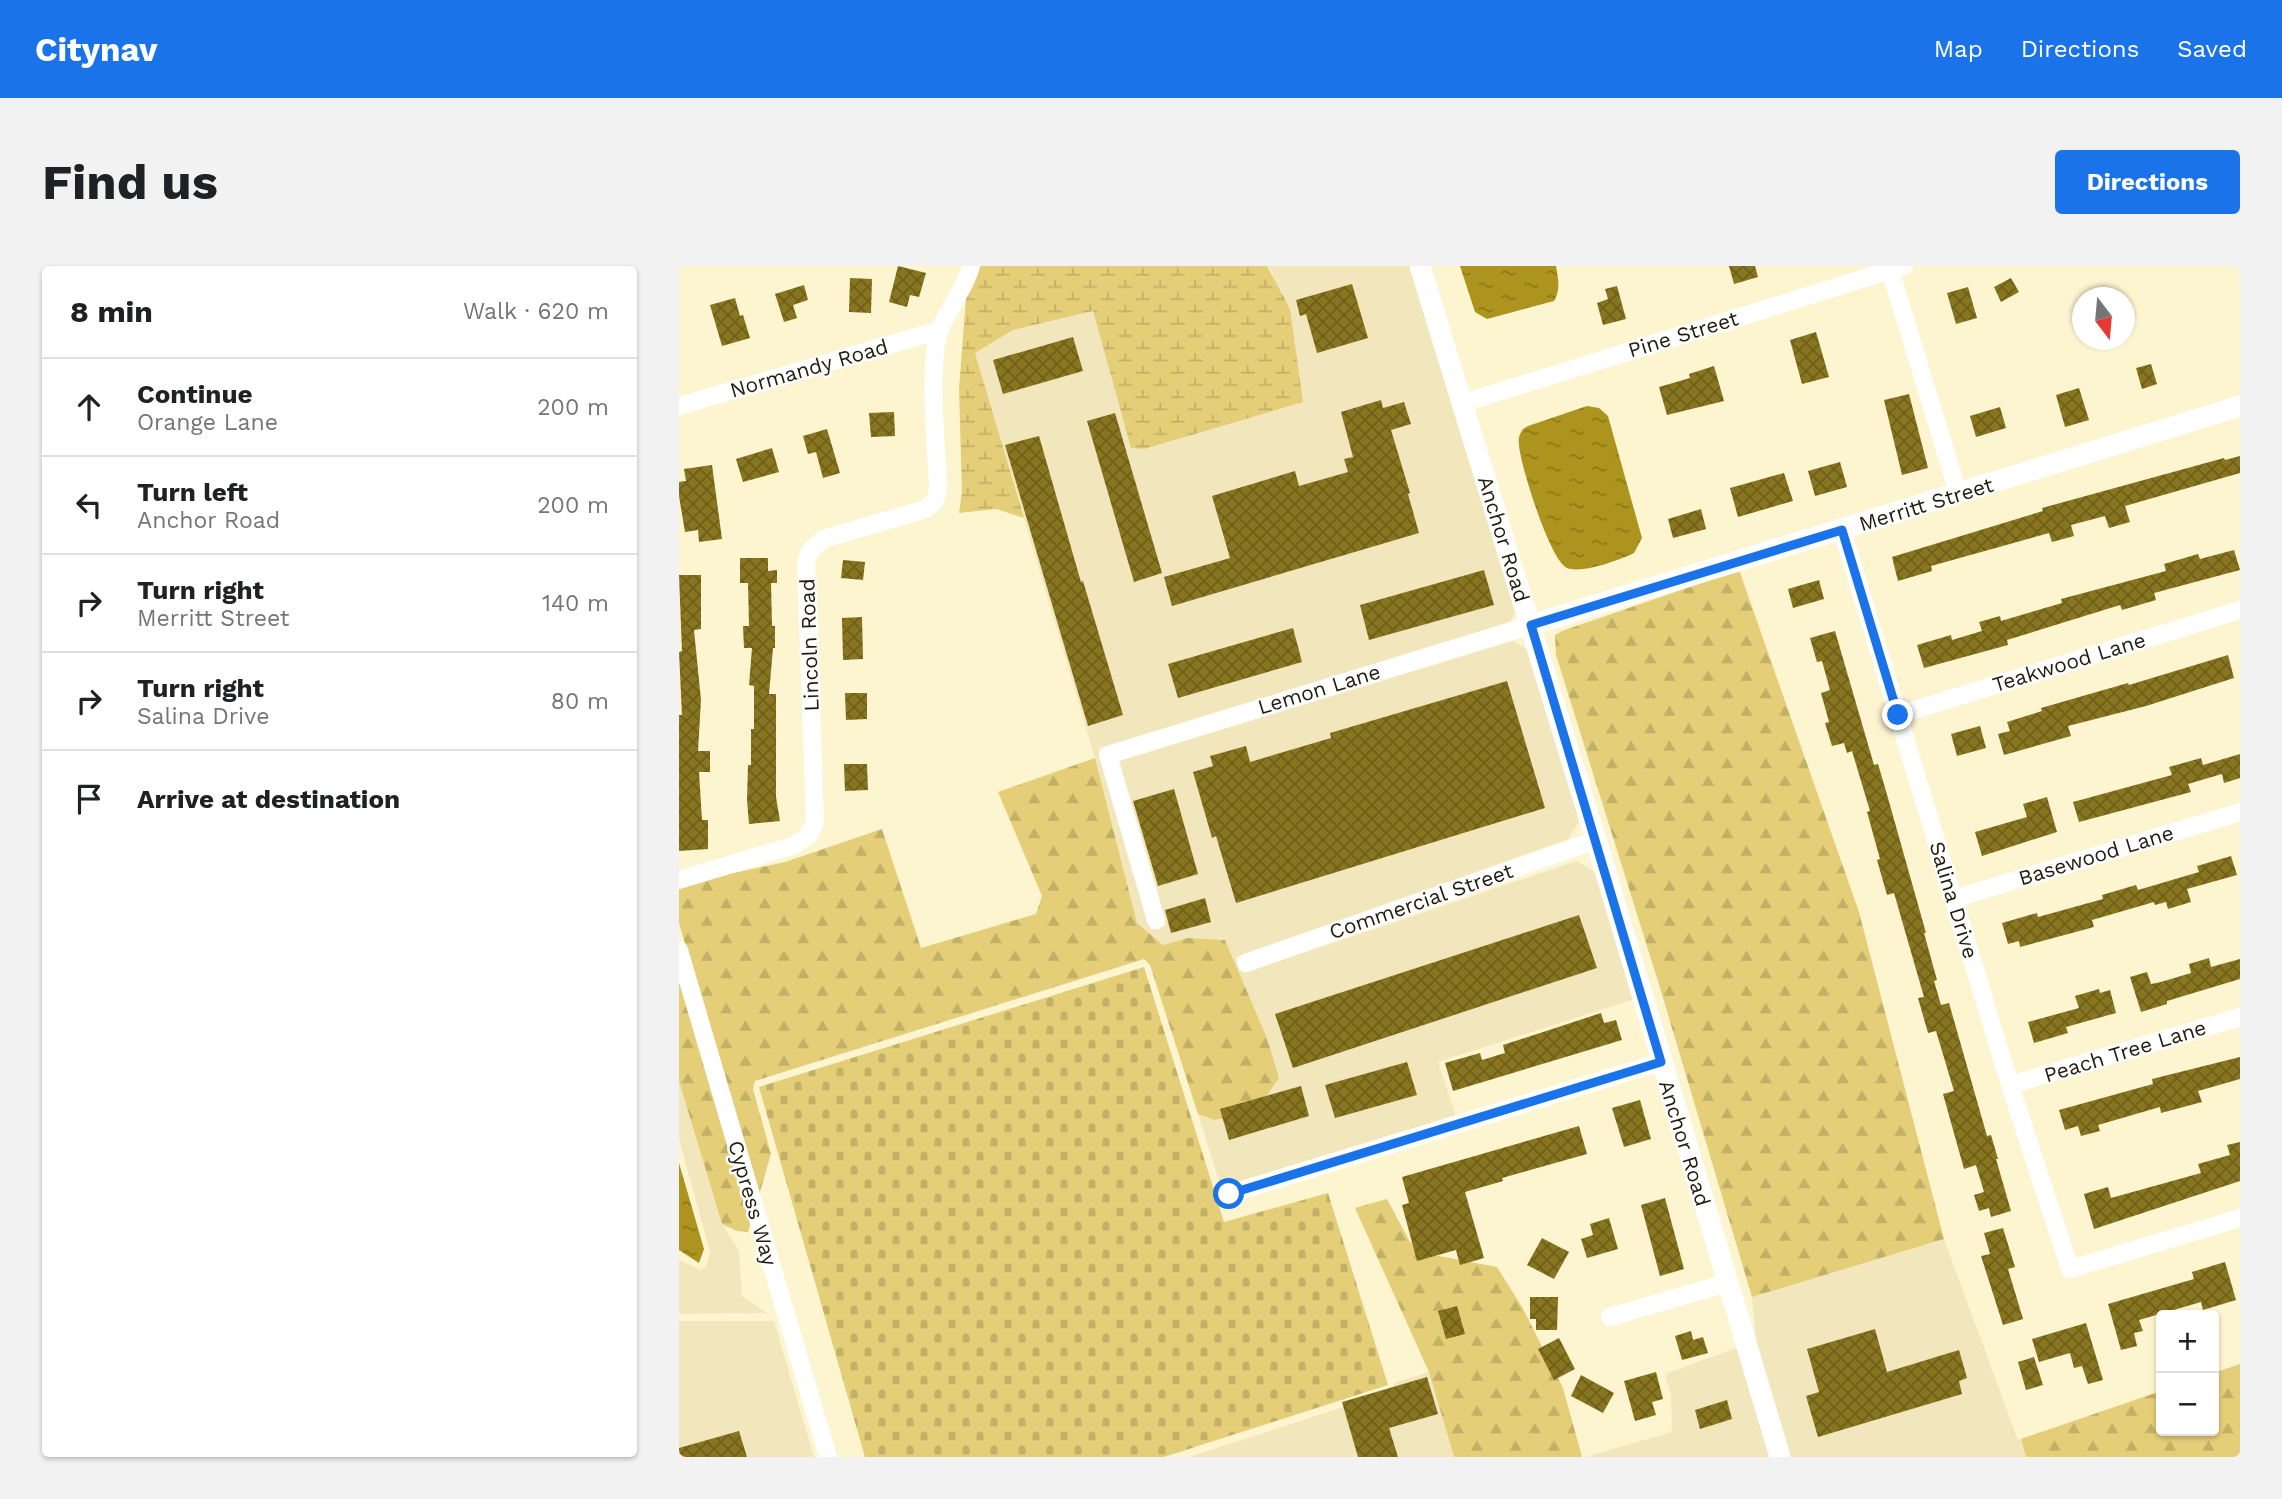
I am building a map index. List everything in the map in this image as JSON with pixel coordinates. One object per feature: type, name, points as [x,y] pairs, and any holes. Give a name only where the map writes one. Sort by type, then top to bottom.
[{"type":"street","points":[[940,330],[968,278],[971,266]]},
{"type":"street","name":"Anchor Road","points":[[1420,266],[1596,840],[1780,1457]]},
{"type":"street","points":[[1894,267],[1958,493]]},
{"type":"street","name":"Pine Street","points":[[1463,403],[1894,267]]},
{"type":"street","name":"Normandy Road","points":[[679,406],[940,330]]},
{"type":"street","name":"Lincoln Road","points":[[679,880],[795,845],[810,834],[815,821],[806,562],[810,551],[823,539],[926,509],[935,500],[939,489],[934,366],[940,330]]},
{"type":"street","name":"Merritt Street","points":[[1531,625],[2240,406]]},
{"type":"street","name":"Salina Drive","points":[[1842,530],[2010,1085],[2070,1269],[2240,1218]]},
{"type":"street","name":"Teakwood Lane","points":[[1898,715],[2240,610]]},
{"type":"street","name":"Lemon Lane","points":[[1156,920],[1108,755],[1531,625]]},
{"type":"street","name":"Basewood Lane","points":[[1953,899],[2240,812]]},
{"type":"street","name":"Commercial Street","points":[[1247,962],[1596,840]]},
{"type":"street","name":"Cypress Way","points":[[679,950],[828,1457]]},
{"type":"street","name":"Peach Tree Lane","points":[[2010,1085],[2240,1017]]},
{"type":"street","points":[[1229,1194],[1661,1062]]},
{"type":"street","points":[[1610,1317],[1727,1283]]},
{"type":"shaded area","points":[[1267,266],[1412,266],[1518,601],[1515,614],[1509,623],[1099,748],[1151,930],[1166,926],[1118,761],[1513,641],[1532,652],[1581,818],[1568,839],[1236,957],[1243,973],[1577,861],[1601,876],[1635,999],[1438,1062],[1456,1116],[1221,1187],[1198,1114],[1214,1120],[1279,1078],[1267,1038],[1225,940],[1188,938],[1163,945],[1137,923],[1095,758],[975,353],[1013,330],[1093,311],[1131,448],[1273,274]]},
{"type":"shaded area","points":[[679,1081],[722,1224],[739,1251],[742,1296],[767,1313],[679,1314],[679,1260],[701,1270],[706,1266],[710,1252],[679,1139]]},
{"type":"shaded area","points":[[1944,1239],[2026,1457],[1788,1457],[1756,1340],[1752,1297]]},
{"type":"shaded area","points":[[679,1321],[774,1321],[814,1457],[679,1457]]},
{"type":"shaded area","points":[[1739,1347],[1772,1457],[1585,1457],[1672,1432],[1671,1395],[1665,1374]]},
{"type":"shaded area","points":[[1429,1372],[1454,1457],[1189,1457],[1390,1392],[1394,1383]]},
{"type":"green space","points":[[979,266],[1267,266],[1290,309],[1303,402],[1144,449],[1131,448],[1093,311],[1013,330],[975,353],[1024,518],[996,509],[959,513],[962,492],[959,389],[966,298]]},
{"type":"green space","points":[[1739,570],[1859,912],[1944,1239],[1752,1297],[1661,991],[1556,655],[1555,635]]},
{"type":"green space","points":[[1095,758],[1137,923],[1163,945],[1188,938],[1225,940],[1267,1038],[1279,1078],[1255,1112],[1214,1120],[1198,1114],[1150,965],[1144,959],[755,1081],[753,1089],[771,1154],[759,1195],[679,923],[679,889],[724,875],[785,862],[882,829],[921,948],[1036,914],[1042,896],[998,792]]},
{"type":"green space","points":[[1144,967],[1224,1222],[1328,1193],[1388,1385],[1164,1457],[865,1457],[759,1087]]},
{"type":"green space","points":[[679,978],[751,1222],[748,1232],[737,1231],[722,1224],[679,1081]]},
{"type":"green space","points":[[1387,1199],[1410,1242],[1434,1255],[1497,1267],[1522,1307],[1563,1388],[1582,1457],[1454,1457],[1429,1372],[1355,1208]]},
{"type":"green space","points":[[2240,1364],[2240,1457],[2026,1457],[2021,1439],[2156,1393],[2156,1436],[2219,1436],[2219,1371]]},
{"type":"water","points":[[1460,266],[1556,266],[1558,293],[1554,301],[1487,319],[1475,312]]},
{"type":"water","points":[[1587,406],[1599,408],[1608,416],[1642,538],[1634,553],[1601,565],[1574,569],[1567,568],[1552,548],[1525,471],[1519,438],[1523,429],[1528,426]]},
{"type":"water","points":[[679,1163],[704,1249],[699,1263],[679,1250]]},
{"type":"building","points":[[898,266],[926,273],[919,297],[910,295],[907,307],[889,302]]},
{"type":"building","points":[[1729,266],[1755,266],[1758,277],[1734,284]]},
{"type":"building","points":[[850,278],[872,279],[871,313],[849,312]]},
{"type":"building","points":[[2011,278],[2019,292],[2001,302],[1994,287]]},
{"type":"building","points":[[1352,284],[1368,338],[1317,353],[1306,314],[1300,316],[1296,300]]},
{"type":"building","points":[[804,285],[808,300],[793,305],[797,318],[784,322],[775,294]]},
{"type":"building","points":[[1617,286],[1626,319],[1603,325],[1597,303],[1608,299],[1605,289]]},
{"type":"building","points":[[1968,287],[1977,318],[1956,324],[1947,293]]},
{"type":"building","points":[[735,298],[750,338],[722,346],[710,305]]},
{"type":"building","points":[[1816,332],[1829,377],[1802,384],[1790,340]]},
{"type":"building","points":[[1073,337],[1083,371],[1003,394],[993,360]]},
{"type":"building","points":[[2151,364],[2157,384],[2142,389],[2136,368]]},
{"type":"building","points":[[1714,366],[1724,401],[1667,415],[1659,387],[1690,378],[1689,374]]},
{"type":"building","points":[[2079,388],[2089,420],[2065,427],[2056,395]]},
{"type":"building","points":[[1909,394],[1928,468],[1902,475],[1884,400]]},
{"type":"building","points":[[1381,400],[1383,408],[1404,402],[1411,424],[1391,430],[1419,533],[1172,606],[1164,577],[1230,558],[1212,496],[1295,471],[1299,486],[1348,472],[1344,459],[1353,457],[1341,412]]},
{"type":"building","points":[[2000,407],[2006,428],[1976,437],[1970,416]]},
{"type":"building","points":[[894,412],[895,436],[871,437],[869,413]]},
{"type":"building","points":[[1115,413],[1162,573],[1134,582],[1087,421]]},
{"type":"building","points":[[827,429],[840,473],[823,478],[816,452],[808,454],[803,436]]},
{"type":"building","points":[[1039,436],[1123,715],[1088,726],[1005,445]]},
{"type":"building","points":[[772,448],[779,472],[743,482],[736,459]]},
{"type":"building","points":[[2240,456],[2240,473],[2125,506],[2130,522],[2109,528],[2105,516],[2071,525],[2074,536],[2052,542],[2049,533],[1931,566],[1932,571],[1898,581],[1892,557],[2043,511],[2042,508],[2224,458],[2225,460]]},
{"type":"building","points":[[1840,462],[1847,487],[1815,496],[1808,471]]},
{"type":"building","points":[[712,465],[722,539],[699,542],[698,530],[685,532],[679,482],[686,481],[684,469]]},
{"type":"building","points":[[1784,473],[1793,501],[1738,517],[1730,488]]},
{"type":"building","points":[[1701,509],[1706,529],[1673,538],[1668,519]]},
{"type":"building","points":[[2234,550],[2240,570],[2154,593],[2156,600],[2122,610],[2120,605],[2007,640],[2008,645],[1924,668],[1917,645],[1951,635],[1952,640],[1982,631],[1979,622],[2000,616],[2001,621],[2062,603],[2061,599],[2166,571],[2164,564],[2198,554],[2200,559]]},
{"type":"building","points":[[740,558],[768,558],[768,571],[777,570],[777,583],[771,583],[775,648],[769,694],[776,694],[776,797],[780,821],[749,824],[748,765],[751,765],[751,729],[754,729],[754,686],[749,685],[752,648],[744,648],[743,626],[749,626],[748,583],[740,583]]},
{"type":"building","points":[[843,560],[865,562],[863,580],[841,578]]},
{"type":"building","points":[[1484,570],[1494,605],[1369,640],[1360,605]]},
{"type":"building","points":[[679,575],[701,575],[701,629],[694,630],[701,700],[698,751],[710,751],[710,772],[699,772],[702,820],[708,820],[708,849],[679,851],[679,715],[682,715],[679,652],[682,651]]},
{"type":"building","points":[[1819,580],[1824,599],[1793,608],[1788,589]]},
{"type":"building","points":[[862,617],[863,659],[843,660],[842,618]]},
{"type":"building","points":[[1293,628],[1302,662],[1178,698],[1168,664]]},
{"type":"building","points":[[1835,631],[1874,765],[1878,764],[1886,791],[1926,933],[1941,1005],[1949,1003],[1987,1136],[1991,1135],[1998,1159],[2011,1211],[1991,1217],[1989,1208],[1979,1211],[1974,1195],[1984,1192],[1976,1165],[1964,1169],[1943,1094],[1954,1091],[1936,1031],[1928,1033],[1918,998],[1924,997],[1894,893],[1887,895],[1867,812],[1870,811],[1852,751],[1847,753],[1844,743],[1832,746],[1825,723],[1829,722],[1821,693],[1830,690],[1822,661],[1817,662],[1810,638]]},
{"type":"building","points":[[2228,655],[2234,678],[2146,706],[2068,726],[2071,736],[2004,755],[1998,734],[2010,731],[2007,722],[2042,711],[2041,708]]},
{"type":"building","points":[[1507,681],[1545,808],[1236,903],[1216,836],[1212,838],[1193,772],[1213,766],[1210,756],[1246,746],[1250,762],[1331,738],[1330,733]]},
{"type":"building","points":[[845,693],[867,693],[867,719],[846,720]]},
{"type":"building","points":[[1980,726],[1986,748],[1957,756],[1951,734]]},
{"type":"building","points":[[2240,754],[2240,778],[2224,783],[2222,774],[2188,784],[2191,792],[2079,822],[2073,802],[2172,775],[2169,767],[2201,758],[2203,765]]},
{"type":"building","points":[[844,764],[867,764],[868,790],[845,791]]},
{"type":"building","points":[[1174,789],[1198,874],[1158,886],[1133,801]]},
{"type":"building","points":[[2047,797],[2057,832],[1982,856],[1975,832],[2027,817],[2023,804]]},
{"type":"building","points":[[2231,856],[2237,875],[2187,889],[2191,902],[2168,909],[2166,902],[2155,905],[2154,902],[2092,920],[2094,927],[2020,947],[2019,941],[2008,944],[2002,923],[2037,913],[2038,917],[2103,899],[2102,895],[2136,885],[2138,890],[2199,872],[2197,866]]},
{"type":"building","points":[[1205,898],[1211,922],[1171,933],[1165,910]]},
{"type":"building","points":[[1579,915],[1597,968],[1293,1068],[1275,1014]]},
{"type":"building","points":[[2209,958],[2211,967],[2240,959],[2240,979],[2167,1001],[2167,1004],[2141,1012],[2130,977],[2147,972],[2151,984],[2161,982],[2191,973],[2189,964]]},
{"type":"building","points":[[2099,989],[2100,993],[2110,990],[2116,1013],[2066,1027],[2068,1033],[2034,1043],[2028,1022],[2079,1008],[2075,996]]},
{"type":"building","points":[[1601,1013],[1604,1023],[1616,1020],[1622,1040],[1453,1091],[1445,1063],[1480,1053],[1482,1060],[1505,1053],[1503,1045]]},
{"type":"building","points":[[2240,1057],[2240,1079],[2198,1091],[2202,1102],[2161,1113],[2160,1107],[2098,1125],[2100,1131],[2081,1136],[2078,1126],[2065,1130],[2059,1110],[2153,1084],[2152,1079]]},
{"type":"building","points":[[1407,1062],[1417,1095],[1335,1118],[1325,1085]]},
{"type":"building","points":[[1301,1086],[1309,1116],[1229,1140],[1220,1109]]},
{"type":"building","points":[[1640,1100],[1651,1139],[1624,1147],[1612,1108]]},
{"type":"building","points":[[1579,1126],[1587,1154],[1502,1178],[1503,1181],[1465,1192],[1484,1258],[1460,1265],[1456,1250],[1417,1261],[1402,1205],[1409,1203],[1402,1177]]},
{"type":"building","points":[[2240,1142],[2240,1181],[2094,1229],[2084,1194],[2108,1187],[2111,1198],[2201,1173],[2198,1164],[2230,1155],[2227,1145]]},
{"type":"building","points":[[1665,1198],[1684,1269],[1660,1276],[1641,1205]]},
{"type":"building","points":[[1609,1218],[1618,1249],[1587,1258],[1581,1239],[1593,1235],[1590,1224]]},
{"type":"building","points":[[2003,1228],[2015,1267],[2008,1269],[2023,1319],[2003,1325],[1981,1256],[1990,1254],[1984,1233]]},
{"type":"building","points":[[1542,1238],[1569,1252],[1554,1279],[1527,1265]]},
{"type":"building","points":[[2225,1262],[2236,1300],[2203,1310],[2201,1302],[2173,1310],[2156,1310],[2156,1315],[2139,1320],[2143,1331],[2134,1333],[2137,1346],[2121,1350],[2108,1304],[2194,1279],[2192,1272]]},
{"type":"building","points":[[1530,1297],[1558,1297],[1557,1330],[1536,1330],[1536,1319],[1530,1319]]},
{"type":"building","points":[[1457,1306],[1465,1334],[1446,1339],[1438,1311]]},
{"type":"building","points":[[2086,1323],[2103,1380],[2088,1384],[2082,1366],[2074,1368],[2070,1353],[2039,1362],[2032,1339]]},
{"type":"building","points":[[1875,1329],[1887,1372],[1959,1350],[1967,1378],[1959,1381],[1962,1394],[1818,1437],[1806,1396],[1819,1392],[1807,1349]]},
{"type":"building","points":[[1691,1331],[1693,1340],[1703,1337],[1708,1353],[1682,1360],[1675,1336]]},
{"type":"building","points":[[1559,1338],[1575,1369],[1554,1380],[1538,1349]]},
{"type":"building","points":[[2034,1357],[2043,1385],[2026,1390],[2018,1362]]},
{"type":"building","points":[[1656,1372],[1663,1399],[1652,1402],[1656,1415],[1635,1421],[1624,1381]]},
{"type":"building","points":[[1581,1375],[1614,1393],[1603,1413],[1571,1396]]},
{"type":"building","points":[[1427,1377],[1438,1414],[1389,1428],[1398,1457],[1358,1457],[1342,1402]]},
{"type":"building","points":[[1727,1400],[1732,1419],[1700,1429],[1695,1410]]},
{"type":"building","points":[[739,1431],[747,1457],[679,1457],[679,1448]]},
{"type":"route","points":[[1229,1194],[1661,1062],[1531,625],[1842,530],[1898,715]]}]
